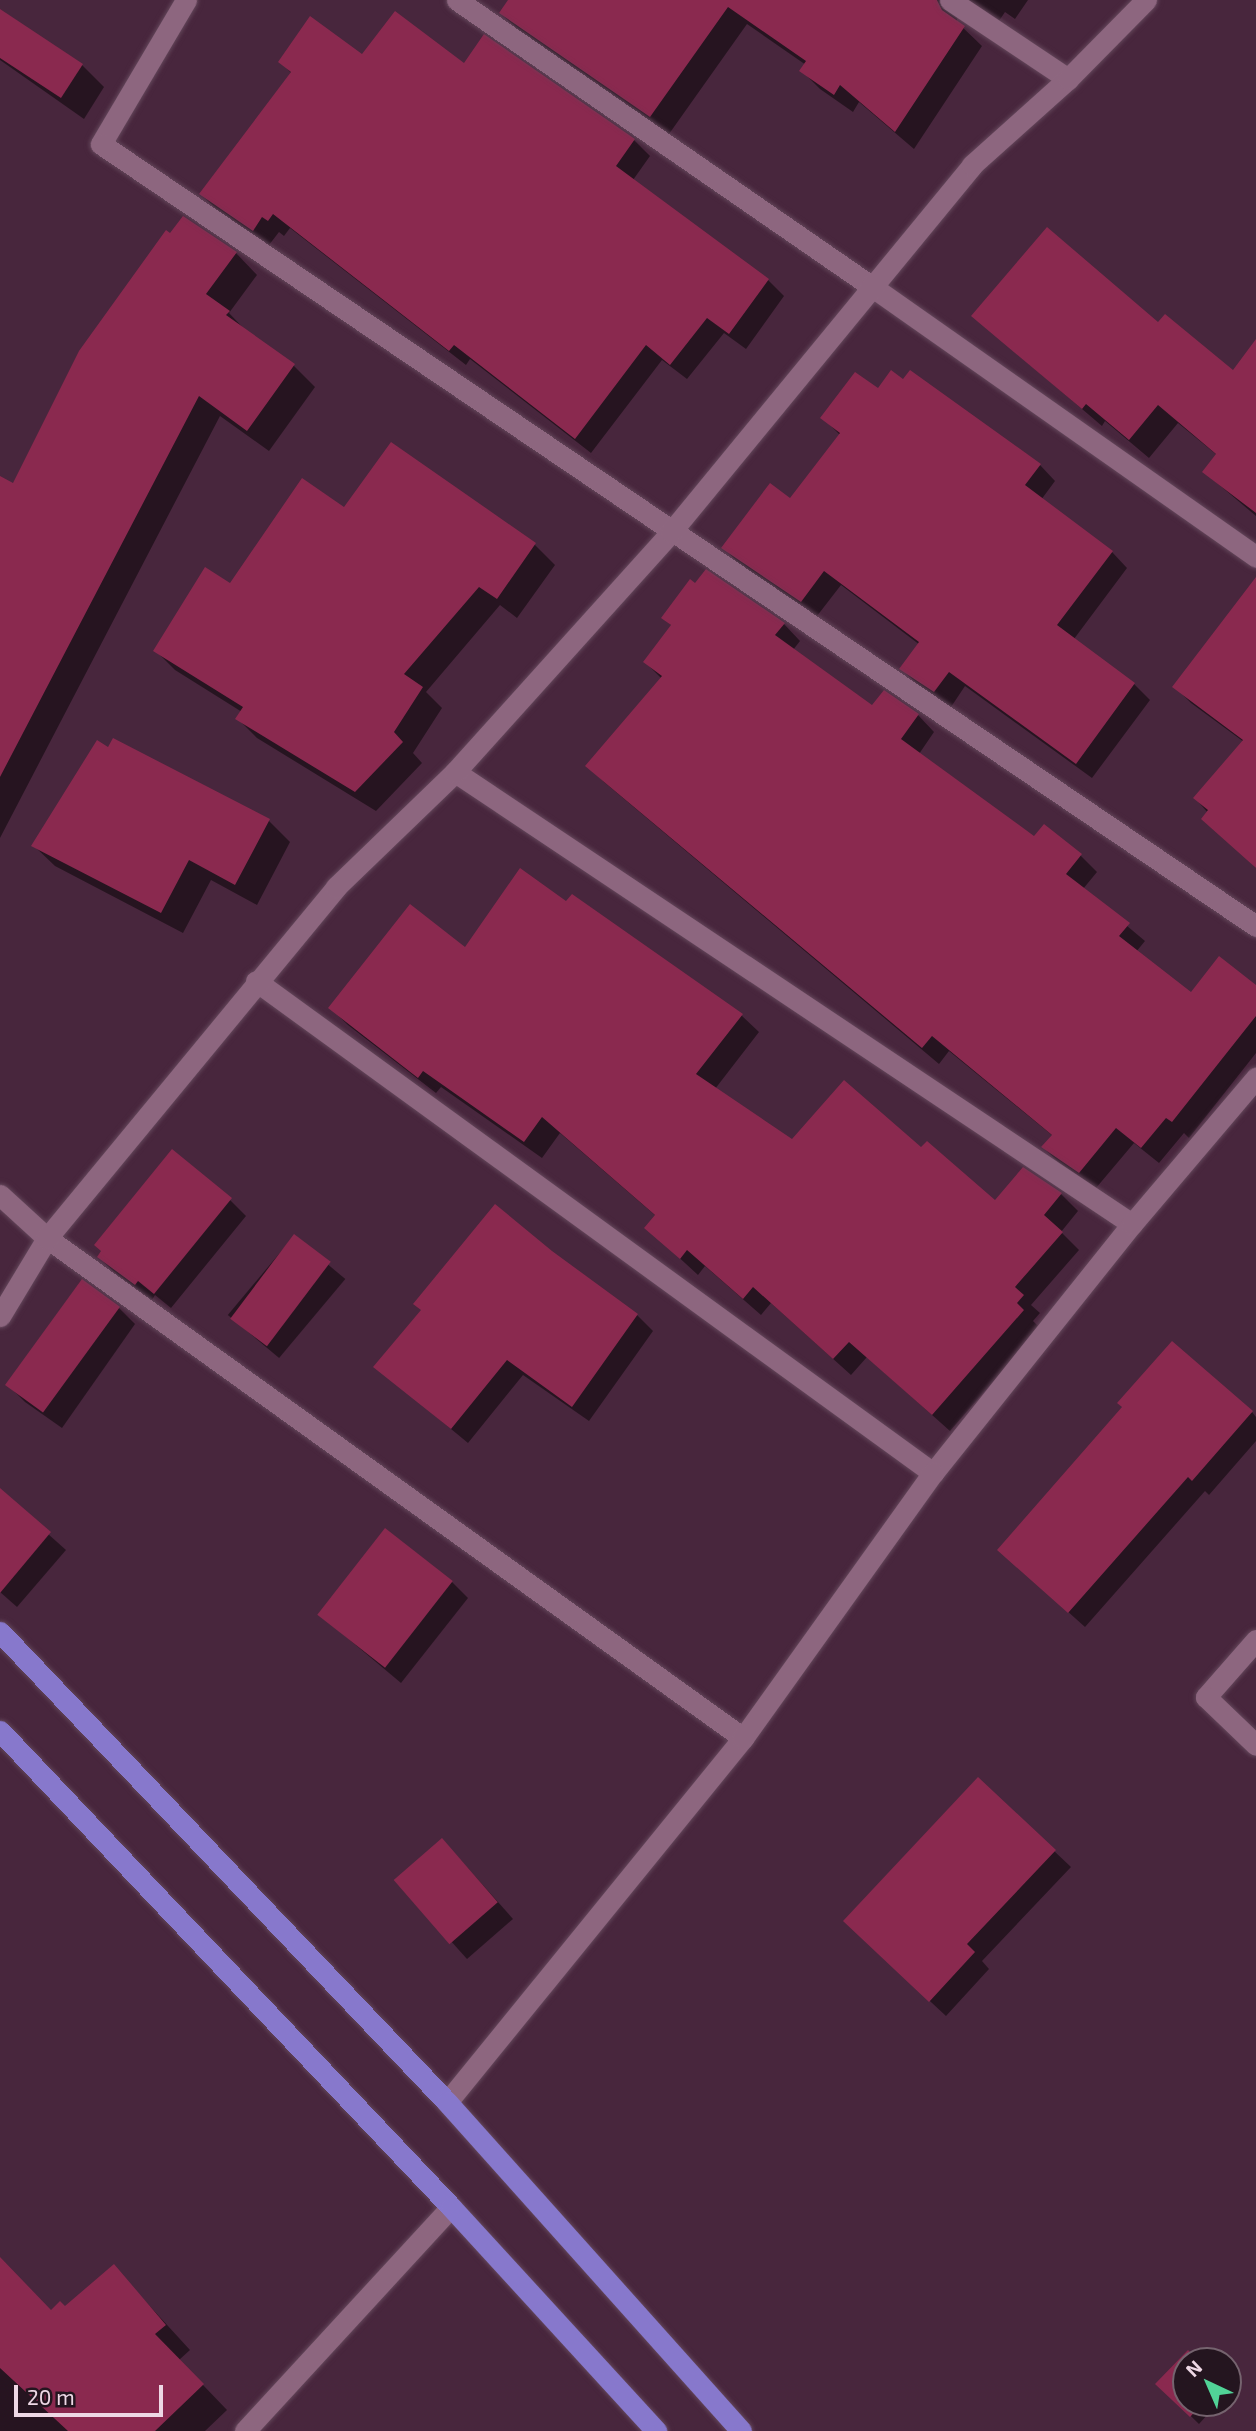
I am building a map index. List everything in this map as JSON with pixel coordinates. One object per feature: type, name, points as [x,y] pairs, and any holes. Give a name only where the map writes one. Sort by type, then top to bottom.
[{"type":"main road","points":[[0,1632],[447,2102],[741,2431]]},
{"type":"main road","points":[[0,1731],[451,2207],[656,2431]]},
{"type":"street","points":[[186,0],[101,144],[1256,926]]},
{"type":"street","points":[[457,0],[871,286],[1256,557]]},
{"type":"street","points":[[950,0],[1068,79]]},
{"type":"street","points":[[0,1316],[47,1238],[336,887],[455,772],[671,531],[972,165],[1068,79],[1146,0]]},
{"type":"street","points":[[455,772],[1132,1223]]},
{"type":"street","points":[[256,981],[933,1473]]},
{"type":"street","points":[[447,2102],[743,1738],[933,1473],[1132,1223],[1256,1078]]},
{"type":"street","points":[[0,1195],[47,1238],[743,1738]]},
{"type":"street","points":[[1256,1640],[1206,1697],[1256,1745]]},
{"type":"street","points":[[245,2431],[451,2207]]},
{"type":"building","points":[[508,0],[937,0],[942,10],[965,26],[895,132],[840,85],[834,95],[799,71],[806,61],[728,7],[650,117],[499,13]]},
{"type":"building","points":[[0,9],[83,64],[61,98],[0,58]]},
{"type":"building","points":[[395,11],[464,63],[484,34],[635,139],[616,166],[769,279],[729,334],[707,318],[670,365],[646,345],[575,439],[454,345],[449,351],[273,214],[268,221],[262,217],[253,231],[199,194],[291,72],[278,62],[310,16],[362,54]]},
{"type":"building","points":[[183,216],[237,252],[206,294],[230,311],[226,315],[295,364],[247,431],[199,396],[0,777],[0,476],[13,483],[79,351],[166,230],[170,233]]},
{"type":"building","points":[[1047,227],[1158,322],[1165,314],[1233,370],[1256,339],[1256,513],[1202,472],[1216,454],[1158,405],[1129,440],[1086,404],[1082,409],[971,316]]},
{"type":"building","points":[[891,370],[903,379],[910,370],[1041,464],[1025,485],[1113,551],[1057,625],[1135,683],[1076,764],[949,672],[934,692],[899,669],[919,642],[824,571],[801,602],[721,548],[770,483],[790,498],[840,433],[820,418],[855,372],[878,388]]},
{"type":"building","points":[[391,442],[536,543],[497,599],[479,587],[404,674],[423,687],[394,732],[403,742],[355,792],[235,719],[243,707],[153,651],[205,567],[230,583],[302,478],[344,507]]},
{"type":"building","points":[[706,569],[785,623],[775,635],[872,705],[884,690],[919,714],[901,739],[1034,836],[1044,824],[1082,854],[1066,874],[1130,923],[1119,936],[1191,992],[1219,956],[1256,985],[1256,1016],[1172,1122],[1166,1118],[1141,1148],[1116,1128],[1079,1173],[1041,1147],[1052,1135],[932,1036],[922,1048],[585,766],[662,676],[643,662],[671,625],[661,618],[690,579],[695,583]]},
{"type":"building","points":[[1256,577],[1256,868],[1201,819],[1208,810],[1193,798],[1243,740],[1172,687]]},
{"type":"building","points":[[113,738],[270,819],[235,885],[189,860],[161,913],[31,846],[97,740],[108,747]]},
{"type":"building","points":[[520,868],[566,901],[572,894],[743,1014],[696,1074],[792,1139],[844,1080],[921,1147],[927,1141],[995,1200],[1023,1167],[1062,1193],[1044,1215],[1063,1232],[1015,1287],[1024,1295],[1017,1303],[1024,1310],[932,1415],[849,1342],[833,1359],[753,1287],[743,1299],[687,1250],[680,1259],[644,1228],[655,1215],[542,1117],[524,1142],[423,1071],[418,1078],[328,1008],[410,904],[465,947]]},
{"type":"building","points":[[172,1149],[232,1198],[154,1294],[138,1281],[135,1285],[97,1257],[101,1251],[94,1245]]},
{"type":"building","points":[[495,1204],[552,1251],[638,1314],[572,1407],[507,1360],[451,1429],[373,1367],[421,1310],[413,1304]]},
{"type":"building","points":[[294,1234],[331,1262],[267,1346],[230,1319]]},
{"type":"building","points":[[82,1279],[120,1307],[43,1413],[5,1385]]},
{"type":"building","points":[[1172,1341],[1253,1411],[1192,1481],[1188,1477],[1068,1613],[997,1550],[1122,1407],[1117,1403]]},
{"type":"building","points":[[0,1488],[51,1532],[0,1593]]},
{"type":"building","points":[[385,1528],[453,1581],[385,1668],[317,1615]]},
{"type":"building","points":[[978,1777],[1056,1850],[967,1944],[975,1952],[929,2002],[843,1921]]},
{"type":"building","points":[[442,1838],[498,1902],[449,1944],[394,1880]]},
{"type":"building","points":[[0,2257],[51,2310],[60,2301],[65,2306],[114,2264],[166,2325],[155,2334],[204,2384],[155,2431],[68,2431],[0,2368]]},
{"type":"building","points":[[1172,2366],[1172,2400],[1155,2384]]}]
